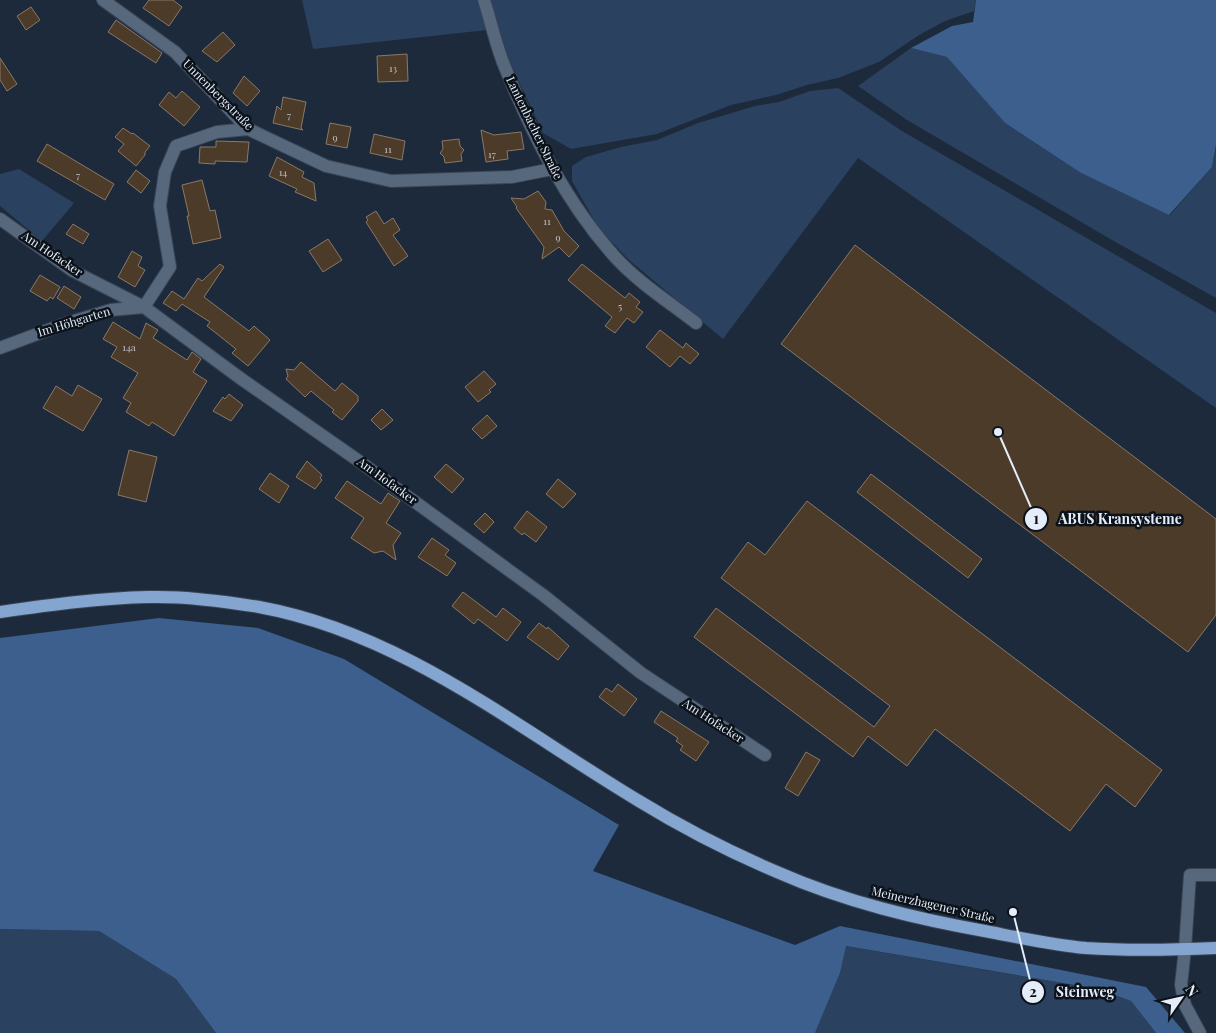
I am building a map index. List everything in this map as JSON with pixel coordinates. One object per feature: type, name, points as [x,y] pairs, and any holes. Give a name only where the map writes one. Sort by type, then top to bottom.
[{"type":"main road","name":"Meinerzhagener Straße","points":[[0,612],[62,604],[159,597],[258,607],[324,624],[396,654],[442,678],[638,801],[694,832],[778,873],[854,901],[932,921],[1085,948],[1216,948]]},
{"type":"street","name":"Unnenbergstraße","points":[[103,0],[175,52],[248,129],[326,166],[391,181],[512,177],[552,169]]},
{"type":"street","name":"Lantenbacher Straße","points":[[484,0],[504,64],[552,169],[595,233],[618,260],[640,280],[696,323]]},
{"type":"street","points":[[144,307],[170,267],[160,206],[165,172],[176,146],[217,132],[248,129]]},
{"type":"street","name":"Am Hofacker","points":[[0,219],[73,271],[144,307],[543,595],[641,673],[766,755]]},
{"type":"street","name":"Im Höhgarten","points":[[0,348],[64,324],[111,310],[144,307]]},
{"type":"street","points":[[1200,1033],[1185,1005],[1181,986],[1190,875],[1216,875]]},
{"type":"shaded area","points":[[302,0],[477,0],[487,30],[313,49]]},
{"type":"shaded area","points":[[489,0],[976,0],[974,11],[945,21],[919,35],[879,62],[838,78],[731,105],[657,134],[571,149],[543,133],[510,63]]},
{"type":"shaded area","points":[[976,0],[1216,0],[1216,145],[1212,167],[1169,215],[1081,173],[1005,123],[947,57],[911,48],[952,26],[973,22]]},
{"type":"shaded area","points":[[911,48],[948,57],[1005,123],[1081,173],[1170,215],[1212,167],[1216,147],[1216,298],[1112,240],[907,120],[858,86]]},
{"type":"shaded area","points":[[838,88],[902,131],[1216,313],[1216,408],[858,158],[723,339],[629,260],[599,229],[572,181],[572,166],[586,157],[621,147],[657,140],[698,123],[755,106],[779,102],[810,91]]},
{"type":"shaded area","points":[[19,169],[74,203],[42,241],[0,206],[0,174]]},
{"type":"shaded area","points":[[159,618],[258,628],[344,659],[619,825],[593,871],[795,945],[840,926],[1146,987],[1185,1033],[1156,1033],[1131,1001],[1098,989],[846,946],[840,973],[815,1033],[216,1033],[176,979],[99,931],[0,929],[0,638]]},
{"type":"shaded area","points":[[0,929],[99,931],[176,979],[216,1033],[0,1033]]},
{"type":"shaded area","points":[[845,946],[1098,989],[1131,1001],[1156,1033],[815,1033],[840,973]]},
{"type":"building","points":[[149,0],[173,0],[182,7],[169,26],[143,8]]},
{"type":"building","points":[[31,7],[40,20],[26,30],[17,16]]},
{"type":"building","points":[[116,20],[162,53],[156,63],[108,32]]},
{"type":"building","points":[[223,32],[235,45],[217,62],[202,51]]},
{"type":"building","points":[[407,54],[408,81],[378,82],[377,56]]},
{"type":"building","points":[[0,58],[17,84],[7,91],[0,80]]},
{"type":"building","points":[[244,76],[260,91],[247,106],[233,93]]},
{"type":"building","points":[[182,91],[200,107],[184,126],[159,105],[169,92],[176,98]]},
{"type":"building","points":[[283,97],[306,102],[301,128],[303,130],[273,123],[277,106],[281,110]]},
{"type":"building","points":[[330,123],[351,127],[347,148],[326,144]]},
{"type":"building","points":[[123,128],[150,146],[136,166],[118,151],[124,144],[115,137]]},
{"type":"building","points":[[481,130],[494,135],[521,132],[524,149],[507,151],[508,159],[486,162]]},
{"type":"building","points":[[374,134],[405,141],[402,160],[370,153]]},
{"type":"building","points":[[459,139],[460,146],[464,150],[461,154],[462,161],[445,163],[444,157],[440,153],[443,149],[442,141]]},
{"type":"building","points":[[216,141],[249,142],[247,162],[215,161],[215,164],[199,163],[200,147],[216,147]]},
{"type":"building","points":[[47,144],[114,184],[105,200],[37,161]]},
{"type":"building","points":[[277,157],[304,172],[302,177],[314,183],[316,201],[295,192],[297,189],[269,176]]},
{"type":"building","points":[[136,170],[150,181],[141,193],[127,182]]},
{"type":"building","points":[[202,180],[210,211],[215,210],[221,238],[193,244],[182,185]]},
{"type":"building","points":[[538,191],[546,202],[545,209],[552,210],[564,231],[579,246],[569,257],[559,247],[542,259],[544,247],[511,198],[524,199]]},
{"type":"building","points":[[376,211],[384,224],[393,218],[400,230],[393,235],[408,256],[394,266],[366,222],[368,220],[366,217]]},
{"type":"building","points":[[73,224],[89,234],[83,244],[66,234]]},
{"type":"building","points":[[328,239],[342,260],[323,272],[309,251]]},
{"type":"building","points":[[855,245],[1216,519],[1216,615],[1188,652],[781,344]]},
{"type":"building","points":[[132,251],[142,257],[138,266],[145,270],[135,287],[118,277]]},
{"type":"building","points":[[220,264],[224,267],[204,297],[249,331],[254,326],[270,340],[248,366],[232,353],[236,349],[207,326],[210,322],[182,304],[176,311],[163,303],[172,291],[184,299],[198,278],[202,281]]},
{"type":"building","points":[[582,264],[625,298],[629,293],[640,302],[636,307],[643,312],[634,323],[627,318],[615,333],[605,326],[612,317],[568,280]]},
{"type":"building","points":[[40,275],[60,287],[53,299],[50,297],[47,301],[30,291]]},
{"type":"building","points":[[64,286],[81,297],[74,309],[57,298]]},
{"type":"building","points":[[113,322],[140,339],[146,323],[158,330],[153,338],[187,360],[192,352],[201,359],[193,372],[207,381],[174,436],[152,422],[149,426],[126,412],[131,403],[123,398],[138,373],[111,357],[117,347],[103,339]]},
{"type":"building","points":[[660,330],[683,348],[686,343],[699,354],[690,364],[680,356],[670,367],[646,347]]},
{"type":"building","points":[[301,362],[335,391],[342,383],[358,396],[358,401],[342,420],[332,412],[334,410],[311,391],[305,397],[286,379],[288,376],[286,369],[294,370]]},
{"type":"building","points":[[484,371],[496,384],[489,390],[491,392],[478,402],[465,387]]},
{"type":"building","points":[[78,385],[102,399],[83,431],[43,408],[56,386],[72,396]]},
{"type":"building","points":[[229,394],[243,405],[231,421],[213,411],[223,397],[225,399]]},
{"type":"building","points":[[382,409],[393,420],[381,430],[371,420]]},
{"type":"building","points":[[487,415],[497,426],[482,439],[472,429]]},
{"type":"building","points":[[129,450],[157,457],[146,502],[118,495]]},
{"type":"building","points":[[307,461],[322,475],[320,478],[322,480],[315,489],[296,477]]},
{"type":"building","points":[[446,464],[464,479],[452,493],[434,477]]},
{"type":"building","points":[[270,473],[289,486],[279,503],[259,489]]},
{"type":"building","points":[[871,474],[982,559],[968,578],[857,492]]},
{"type":"building","points":[[558,479],[576,494],[563,508],[546,494]]},
{"type":"building","points":[[347,481],[381,504],[388,493],[400,501],[386,523],[401,533],[393,545],[396,560],[383,551],[374,553],[351,538],[364,518],[335,498]]},
{"type":"building","points":[[807,501],[1162,770],[1135,807],[1106,784],[1070,831],[935,729],[907,766],[868,736],[853,757],[694,637],[716,608],[874,727],[890,706],[721,578],[748,542],[765,555]]},
{"type":"building","points":[[527,511],[547,527],[536,542],[524,533],[522,535],[514,528]]},
{"type":"building","points":[[485,513],[494,522],[484,533],[474,524]]},
{"type":"building","points":[[432,538],[449,550],[445,555],[456,563],[447,576],[418,557]]},
{"type":"building","points":[[463,592],[496,617],[503,608],[521,622],[507,641],[478,619],[474,624],[452,606]]},
{"type":"building","points":[[539,623],[547,629],[548,627],[569,646],[558,660],[527,637]]},
{"type":"building","points":[[618,684],[637,699],[624,716],[599,697],[606,688],[612,692]]},
{"type":"building","points":[[661,711],[709,742],[696,761],[680,750],[683,746],[676,741],[678,738],[654,722]]},
{"type":"building","points":[[806,752],[820,760],[798,796],[785,788]]},
{"type":"place","name":"ABUS Kransysteme","points":[[998,432]]},
{"type":"place","name":"Steinweg","points":[[1013,912]]}]
